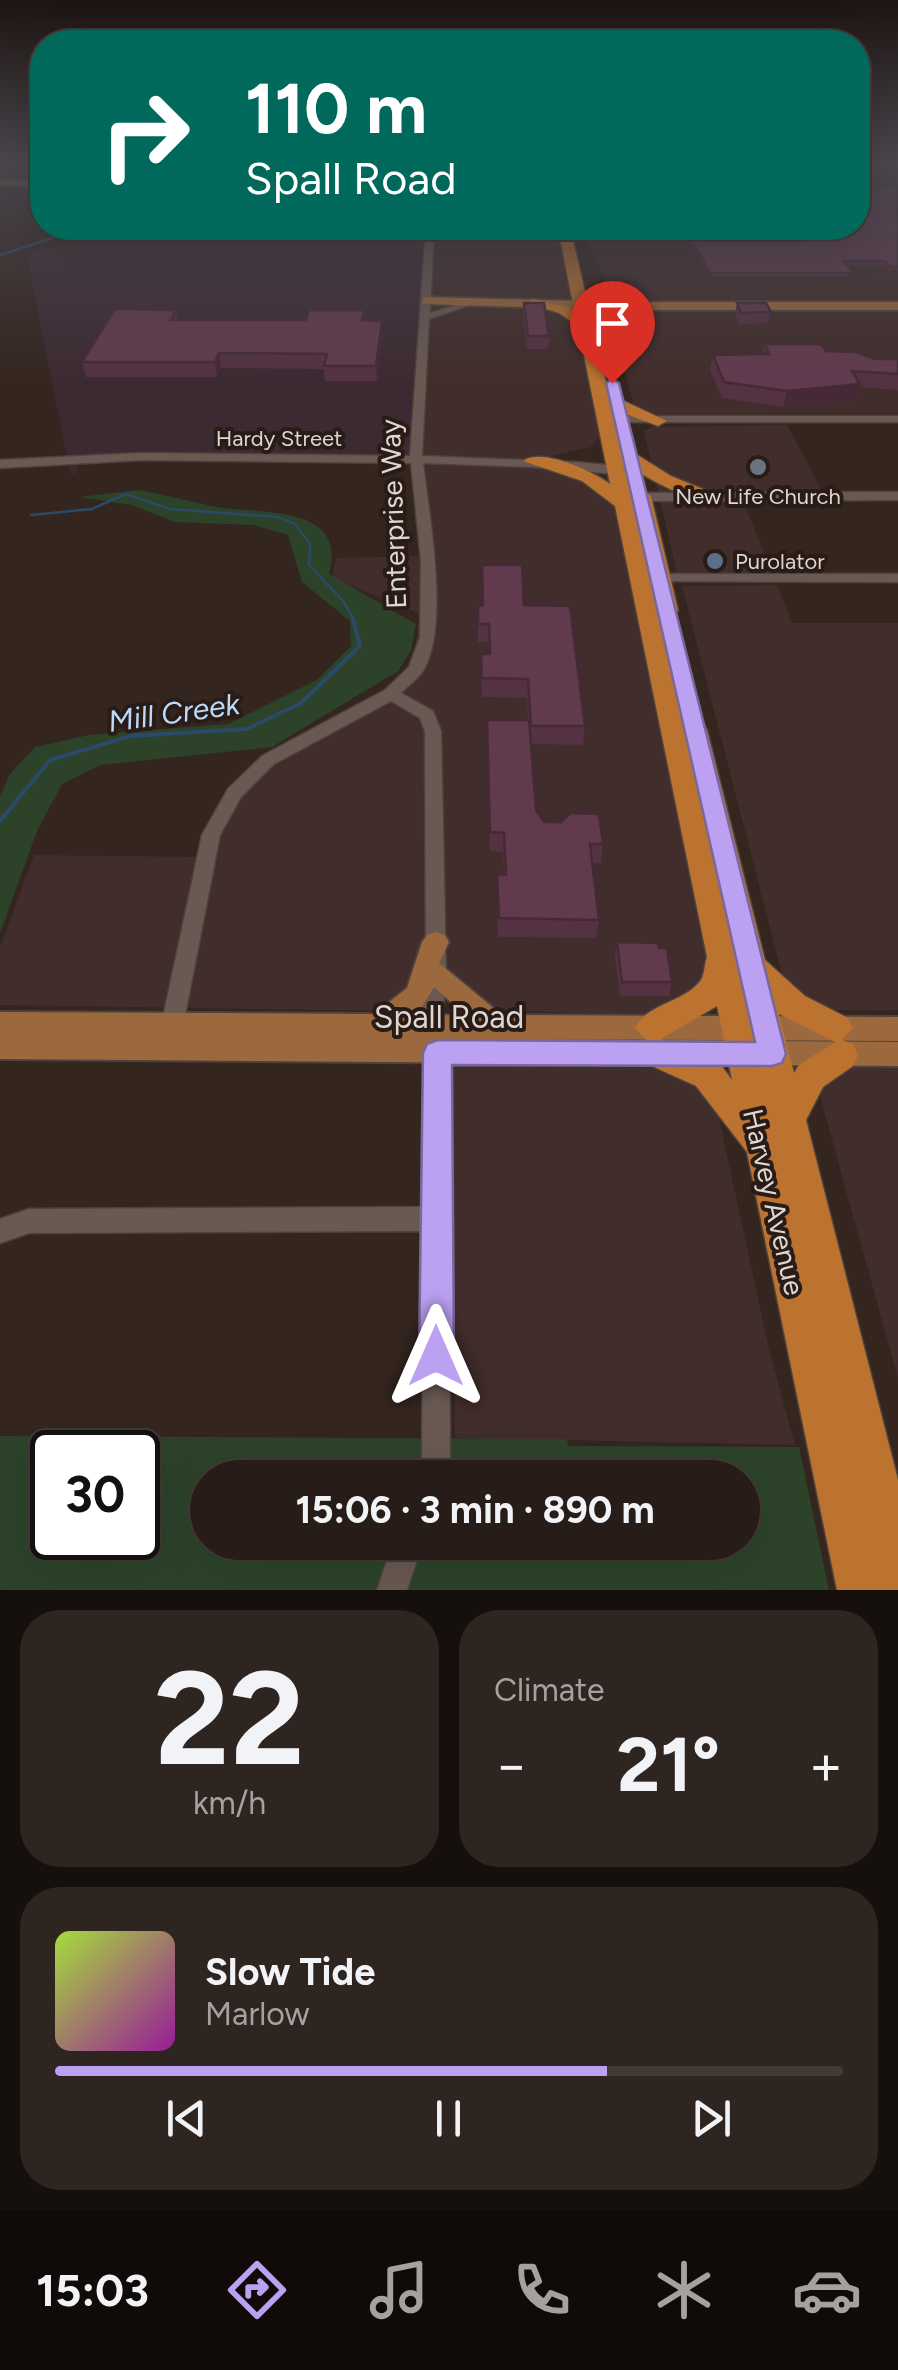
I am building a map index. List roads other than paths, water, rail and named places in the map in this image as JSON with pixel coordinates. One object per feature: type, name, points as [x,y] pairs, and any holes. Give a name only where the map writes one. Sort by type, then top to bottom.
[{"type":"highway","name":"Harvey Avenue","points":[[567,240],[576,281],[589,307]]},
{"type":"highway","name":"Harvey Avenue","points":[[578,240],[624,465],[659,578],[736,962]]},
{"type":"highway","points":[[533,302],[561,297],[570,292],[576,281]]},
{"type":"highway","points":[[533,302],[564,309],[615,303]]},
{"type":"highway","name":"Harvey Avenue","points":[[614,409],[608,436],[624,465]]},
{"type":"highway","points":[[614,409],[658,421]]},
{"type":"highway","points":[[532,461],[587,457],[598,451],[608,436]]},
{"type":"highway","points":[[532,461],[590,477],[634,496]]},
{"type":"highway","points":[[624,465],[710,496]]},
{"type":"highway","name":"Harvey Avenue","points":[[634,496],[634,557],[775,1134],[862,1590]]},
{"type":"highway","points":[[634,557],[659,578]]},
{"type":"highway","points":[[736,962],[839,1042],[811,1076],[775,1134],[708,1074],[653,1040],[703,998],[736,962]]},
{"type":"highway","name":"Harvey Avenue","points":[[775,1134],[898,1574]]},
{"type":"main road","points":[[426,309],[471,303],[533,302]]},
{"type":"main road","points":[[615,303],[898,303]]},
{"type":"main road","points":[[377,1027],[414,1002],[420,991],[423,958],[436,942]]},
{"type":"main road","points":[[436,973],[498,1028]]},
{"type":"main road","name":"Spall Road","points":[[0,1024],[169,1036],[839,1042],[898,1054]]},
{"type":"main road","name":"Spall Road","points":[[0,1047],[377,1027],[434,1040],[498,1028],[653,1040]]},
{"type":"main road","name":"Spall Road","points":[[839,1042],[898,1029]]},
{"type":"street","name":"Enterprise Way","points":[[169,1036],[212,835],[234,793],[268,760],[392,694],[416,669],[427,637],[428,561],[416,458],[429,240]]},
{"type":"street","points":[[658,421],[898,420]]},
{"type":"street","name":"Hardy Street","points":[[0,464],[101,457],[416,458],[624,465]]},
{"type":"street","points":[[634,496],[898,496]]},
{"type":"street","points":[[659,578],[898,578]]},
{"type":"street","points":[[392,694],[426,715],[432,731],[438,1219],[436,1460]]},
{"type":"street","points":[[0,1231],[29,1221],[438,1219]]},
{"type":"street","points":[[392,1590],[402,1560]]},
{"type":"waterway","name":"Mill Creek","points":[[0,255],[47,240]]},
{"type":"waterway","name":"Mill Creek","points":[[31,515],[92,509],[126,494],[170,509],[277,517],[295,524],[310,544],[309,565],[343,601],[355,621]]},
{"type":"waterway","name":"Mill Creek","points":[[0,821],[50,760],[131,736],[247,729],[301,703],[360,646],[353,619]]},
{"type":"place","name":"New Life Church","points":[[758,467]]},
{"type":"place","name":"Purolator","points":[[715,561]]}]
